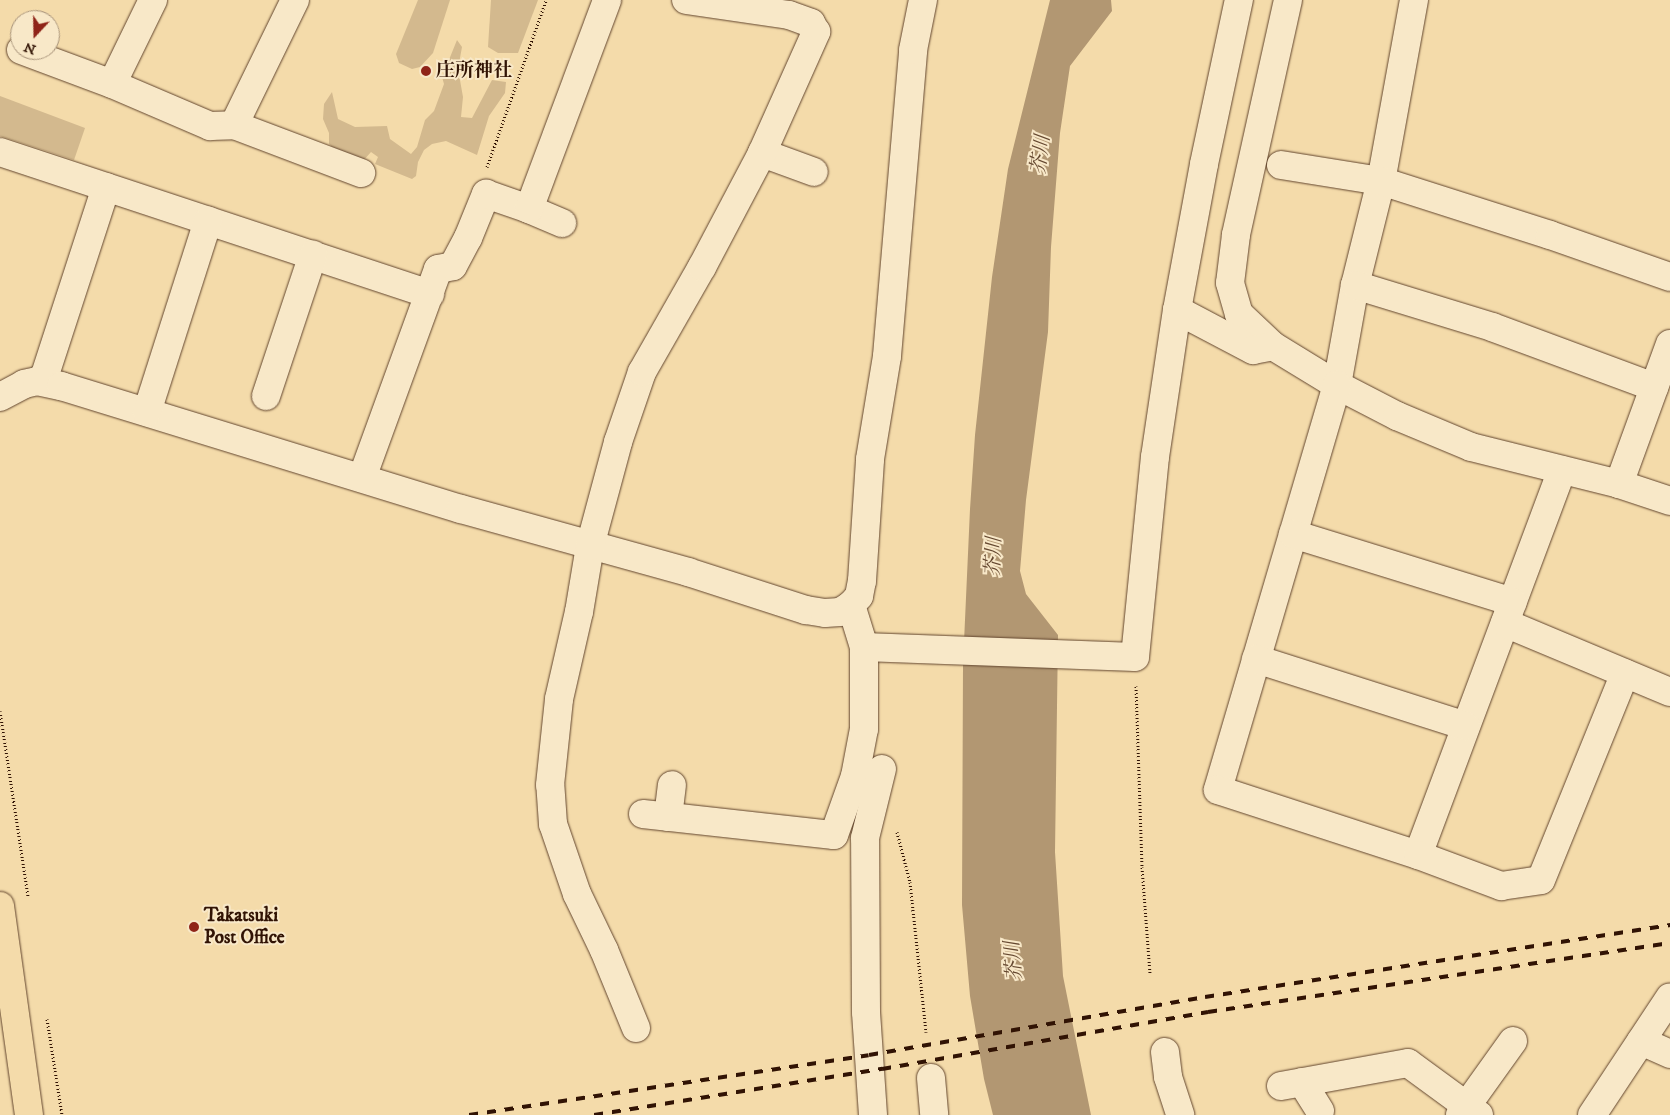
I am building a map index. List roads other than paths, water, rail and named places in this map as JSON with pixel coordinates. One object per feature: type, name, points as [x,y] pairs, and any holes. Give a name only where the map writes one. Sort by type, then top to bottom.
[{"type":"highway","points":[[0,906],[29,1115]]},
{"type":"street","points":[[112,84],[153,0]]},
{"type":"street","points":[[234,125],[295,0]]},
{"type":"street","points":[[529,209],[608,0]]},
{"type":"street","points":[[636,1028],[604,950],[577,894],[553,824],[550,786],[559,699],[579,612],[590,546],[618,442],[642,372],[702,267],[762,153],[816,32],[811,23],[789,15],[686,0]]},
{"type":"street","points":[[0,396],[24,384],[43,381],[590,546],[688,572],[806,610],[825,613],[840,612],[851,605],[859,596],[862,581],[870,459],[888,356],[913,50],[923,0]]},
{"type":"street","points":[[874,647],[1130,657],[1155,457],[1177,310],[1204,164],[1239,0]]},
{"type":"street","points":[[1288,0],[1236,235],[1230,283],[1239,314],[1273,346],[1337,385],[1397,416],[1471,447],[1619,484],[1670,501]]},
{"type":"street","points":[[1414,0],[1382,182],[1355,285],[1337,385],[1218,790],[1418,855],[1501,886],[1541,880],[1625,673]]},
{"type":"street","points":[[47,60],[112,84],[210,126],[234,125],[361,173]]},
{"type":"street","points":[[0,152],[313,255],[434,281]]},
{"type":"street","points":[[762,153],[814,172]]},
{"type":"street","points":[[1281,165],[1382,182],[1550,235],[1670,277]]},
{"type":"street","points":[[43,381],[106,187]]},
{"type":"street","points":[[362,478],[434,281],[453,266],[468,238],[486,194],[562,222]]},
{"type":"street","points":[[147,412],[208,220]]},
{"type":"street","points":[[266,396],[313,255]]},
{"type":"street","points":[[1355,285],[1492,327],[1654,387]]},
{"type":"street","points":[[1177,310],[1253,350],[1273,346]]},
{"type":"street","points":[[1619,484],[1670,344]]},
{"type":"street","points":[[1418,855],[1562,470]]},
{"type":"street","points":[[1294,534],[1509,612],[1625,673],[1670,692]]},
{"type":"street","points":[[672,785],[655,815],[834,835],[855,776],[864,729],[874,647],[851,605]]},
{"type":"street","points":[[1256,659],[1466,726]]},
{"type":"street","points":[[873,1115],[866,1012],[865,838],[882,769]]},
{"type":"street","points":[[1592,1115],[1670,997]]},
{"type":"street","points":[[1320,1111],[1292,1084],[1408,1063],[1468,1112],[1513,1041]]},
{"type":"street","points":[[1642,1041],[1670,1054]]},
{"type":"street","points":[[1165,1052],[1168,1077],[1180,1115]]},
{"type":"street","points":[[932,1078],[934,1115]]},
{"type":"water","name":"芥川","points":[[1050,0],[1111,0],[1112,11],[1070,66],[1060,133],[1051,247],[1048,332],[1026,500],[1020,571],[1026,594],[1058,635],[1055,852],[1063,976],[1091,1115],[993,1115],[984,1079],[970,996],[962,905],[963,664],[970,509],[975,435],[992,277],[1008,169]]},
{"type":"railway","points":[[469,1115],[869,1055],[1205,997],[1670,925]]},
{"type":"railway","points":[[594,1115],[882,1069],[1208,1012],[1670,943]]},
{"type":"place","name":"庄所神社","points":[[426,71]]},
{"type":"place","name":"Takatsuki Post Office","points":[[194,927]]}]
